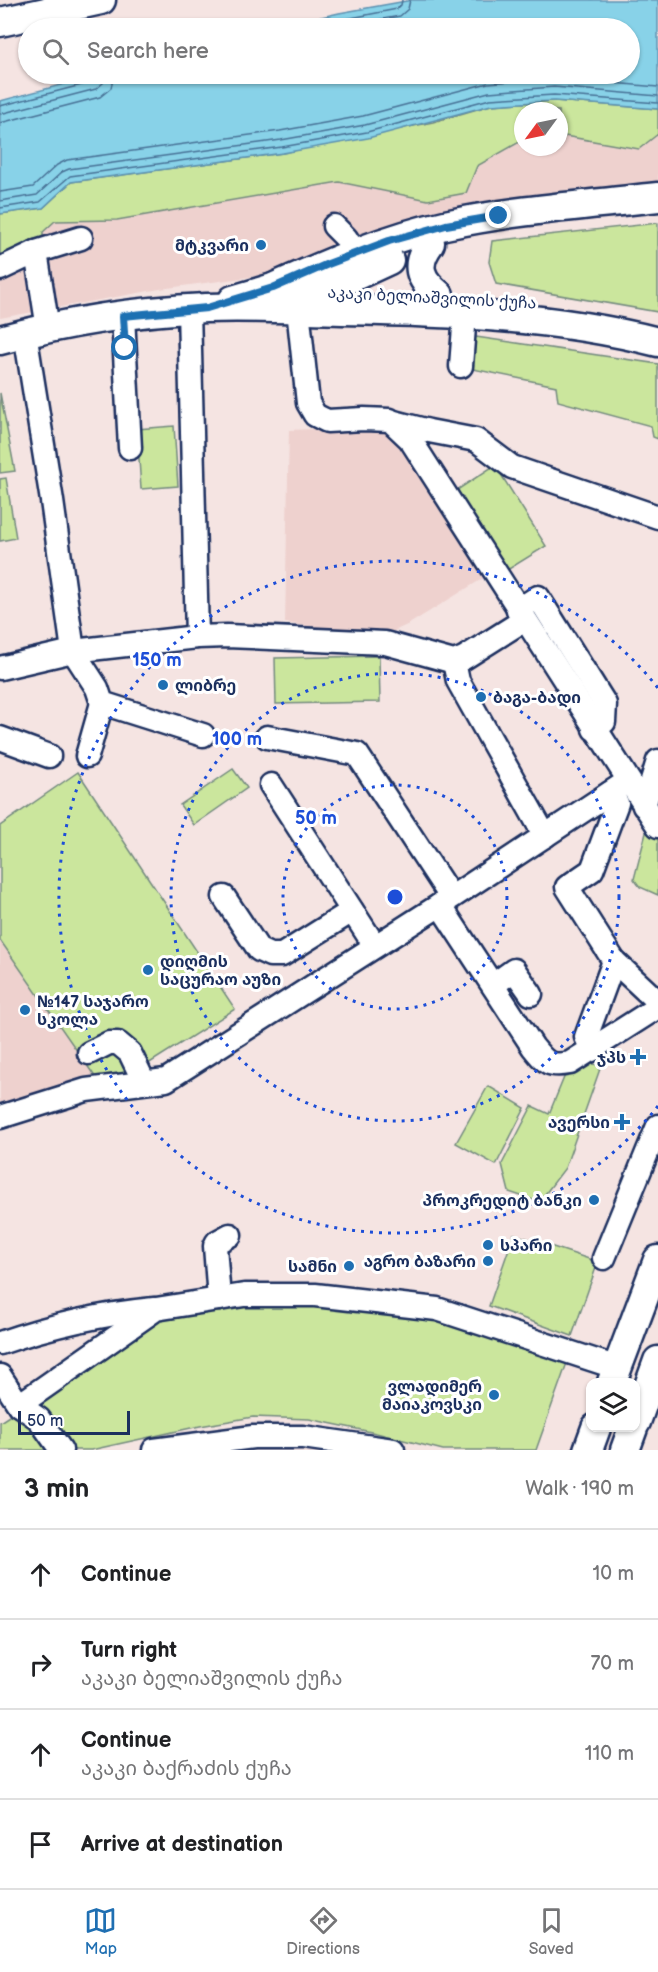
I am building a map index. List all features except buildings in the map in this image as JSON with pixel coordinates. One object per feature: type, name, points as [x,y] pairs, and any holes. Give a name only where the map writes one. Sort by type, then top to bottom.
[{"type":"main road","points":[[18,18],[101,0]]},
{"type":"main road","points":[[0,22],[18,18]]},
{"type":"main road","points":[[320,291],[430,243],[485,228],[656,198]]},
{"type":"main road","points":[[287,302],[356,254],[389,241],[446,225],[499,216],[656,198]]},
{"type":"main road","points":[[430,243],[423,253],[420,271],[424,281],[439,295]]},
{"type":"main road","name":"აკაკი ბელიაშვილის ქუჩა","points":[[287,302],[320,291],[439,295],[566,305],[658,326]]},
{"type":"main road","name":"აკაკი ბელიაშვილის ქუჩა","points":[[24,334],[123,316],[287,302],[577,324],[658,342]]},
{"type":"main road","points":[[615,1375],[658,1260]]},
{"type":"main road","points":[[640,1411],[658,1361]]},
{"type":"main road","points":[[588,1450],[595,1432]]},
{"type":"main road","points":[[625,1450],[632,1432]]},
{"type":"street","points":[[334,226],[346,238],[356,254]]},
{"type":"street","points":[[0,269],[36,252],[81,238]]},
{"type":"street","points":[[36,252],[24,334],[52,501],[73,651],[97,688],[102,703],[87,756]]},
{"type":"street","points":[[287,302],[308,403],[315,415],[327,421],[390,420],[429,431],[476,440],[512,467],[658,517]]},
{"type":"street","points":[[197,637],[198,309]]},
{"type":"street","points":[[461,366],[465,314]]},
{"type":"street","points":[[123,316],[130,448]]},
{"type":"street","points":[[390,420],[410,439],[594,729],[619,787],[644,806],[658,826]]},
{"type":"street","points":[[0,669],[73,651],[197,637],[385,643],[454,662],[464,658],[521,615]]},
{"type":"street","points":[[454,662],[458,681],[545,836]]},
{"type":"street","points":[[102,703],[202,735]]},
{"type":"street","points":[[267,737],[357,754],[446,901],[493,985],[544,1061],[555,1065],[570,1063],[592,1050],[658,1004],[614,961],[567,887],[592,870],[617,803],[619,787]]},
{"type":"street","points":[[0,738],[49,756]]},
{"type":"street","points":[[644,806],[658,761]]},
{"type":"street","points":[[271,785],[375,946]]},
{"type":"street","points":[[0,1117],[86,1090],[166,1080],[619,787]]},
{"type":"street","points":[[224,897],[259,950],[270,955],[282,955],[352,911]]},
{"type":"street","points":[[592,1050],[586,1037],[614,961]]},
{"type":"street","points":[[493,985],[514,970],[531,994]]},
{"type":"street","points":[[89,1053],[109,1043],[118,1043],[129,1053],[144,1082]]},
{"type":"street","points":[[604,1258],[658,1126]]},
{"type":"street","points":[[219,1299],[215,1246],[217,1242],[230,1235]]},
{"type":"street","points":[[0,1343],[43,1329],[124,1312],[244,1295],[315,1295],[437,1309],[615,1375]]},
{"type":"street","points":[[19,1405],[156,1309]]},
{"type":"street","points":[[0,1376],[19,1405],[39,1419],[61,1450]]},
{"type":"street","points":[[154,1450],[253,1437],[303,1437],[393,1450]]},
{"type":"shaded area","points":[[658,134],[658,189],[287,272],[160,289],[0,318],[0,261],[43,232],[55,221],[117,220],[339,182],[429,200],[466,193],[477,167],[514,145],[514,156],[568,156],[568,137],[639,149]]},
{"type":"shaded area","points":[[384,426],[401,440],[490,574],[409,624],[383,636],[285,623],[289,430]]},
{"type":"shaded area","name":"№147 საჯარო სკოლა","points":[[0,940],[98,1081],[0,1112]]},
{"type":"green space","points":[[568,102],[658,109],[658,134],[639,149],[568,137]]},
{"type":"green space","points":[[514,104],[514,145],[477,166],[466,193],[428,200],[339,182],[117,220],[55,221],[43,232],[43,242],[0,261],[0,214],[43,208],[71,182],[283,153],[433,122],[491,105]]},
{"type":"green space","points":[[658,223],[658,312],[496,284],[489,262],[492,241]]},
{"type":"green space","points":[[469,336],[658,364],[658,439],[653,437],[651,426],[558,401],[556,386],[468,368]]},
{"type":"green space","points":[[0,393],[15,471],[0,473]]},
{"type":"green space","points":[[174,426],[178,486],[141,489],[137,429]]},
{"type":"green space","points":[[495,465],[546,546],[504,572],[454,492]]},
{"type":"green space","points":[[6,478],[16,538],[0,541],[0,479]]},
{"type":"green space","points":[[379,656],[380,702],[276,704],[275,658]]},
{"type":"green space","points":[[233,769],[247,788],[194,825],[180,805]]},
{"type":"green space","points":[[78,772],[235,1009],[148,1064],[98,1081],[0,940],[0,826]]},
{"type":"green space","points":[[648,825],[658,839],[658,895],[640,887],[634,879]]},
{"type":"green space","points":[[572,1058],[601,1066],[565,1168],[539,1202],[509,1192],[502,1164],[532,1106],[549,1114]]},
{"type":"green space","points":[[488,1086],[525,1108],[496,1165],[456,1143]]},
{"type":"green space","points":[[514,1234],[598,1262],[572,1336],[489,1306]]},
{"type":"green space","points":[[312,1299],[432,1314],[568,1360],[536,1450],[443,1450],[309,1419],[253,1417],[91,1450],[0,1450],[0,1422],[165,1313]]},
{"type":"water","points":[[412,0],[658,0],[658,109],[554,101],[491,105],[368,138],[283,153],[71,182],[43,208],[0,214],[0,101],[64,84],[640,84],[640,18],[317,18]]},
{"type":"place","name":"მტკვარი","points":[[261,245]]},
{"type":"place","name":"ლიბრე","points":[[163,685]]},
{"type":"place","name":"ბაგა-ბადი","points":[[481,697]]},
{"type":"place","name":"დიღმის საცურაო აუზი","points":[[148,970]]},
{"type":"place","name":"№147 საჯარო სკოლა","points":[[25,1010]]},
{"type":"place","name":"ჯპს","points":[[638,1057]]},
{"type":"place","name":"ავერსი","points":[[622,1122]]},
{"type":"place","name":"პროკრედიტ ბანკი","points":[[594,1200]]},
{"type":"place","name":"სპარი","points":[[488,1245]]},
{"type":"place","name":"აგრო ბაზარი","points":[[488,1261]]},
{"type":"place","name":"სამნი","points":[[349,1266]]},
{"type":"place","name":"ვლადიმერ მაიაკოვსკი","points":[[494,1395]]},
{"type":"route","points":[[125,348],[123,316],[207,308],[273,288],[389,241],[446,225],[499,216]]}]
